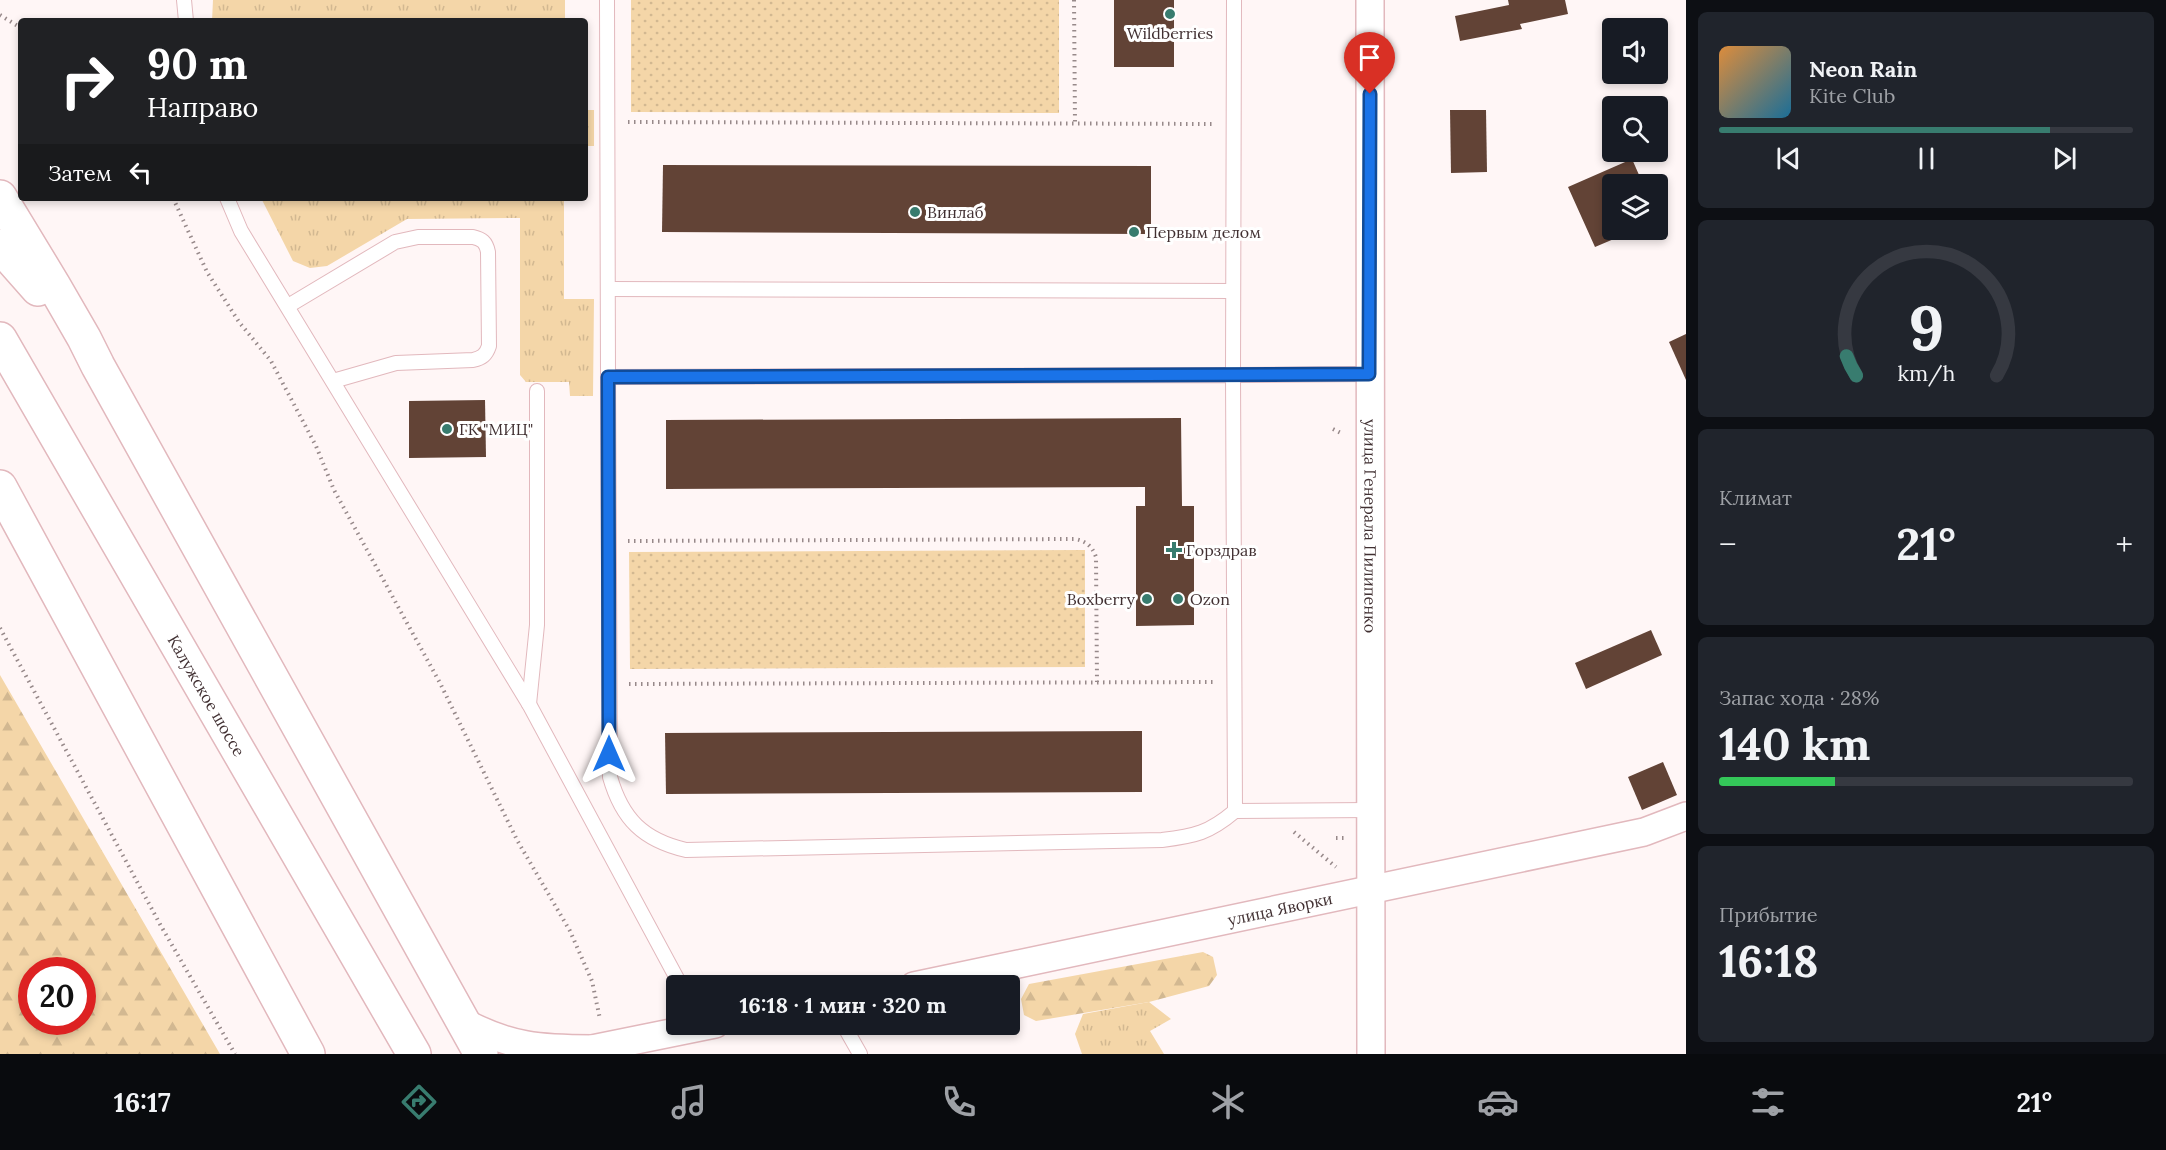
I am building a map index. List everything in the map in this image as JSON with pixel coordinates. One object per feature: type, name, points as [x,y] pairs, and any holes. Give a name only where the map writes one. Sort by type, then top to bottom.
[{"type":"main road","points":[[0,197],[54,286],[482,1054]]},
{"type":"main road","points":[[0,246],[48,301],[98,366]]},
{"type":"main road","name":"Калужское шоссе","points":[[0,339],[414,1054]]},
{"type":"main road","points":[[0,488],[308,1054]]},
{"type":"street","name":"улица Генерала Пилипенко","points":[[1370,0],[1371,1054]]},
{"type":"street","name":"улица Яворки","points":[[966,975],[1644,832],[1686,816]]},
{"type":"street","points":[[464,1022],[495,1037],[541,1049],[590,1052],[666,1034]]},
{"type":"lane","points":[[184,0],[186,18]]},
{"type":"lane","points":[[607,0],[609,777],[615,797],[625,815],[644,833],[668,846],[686,850],[1162,840],[1192,836],[1205,831],[1221,822],[1235,810],[1370,810]]},
{"type":"lane","points":[[1234,0],[1235,810]]},
{"type":"lane","points":[[228,201],[241,231],[529,704],[675,975]]},
{"type":"lane","points":[[288,306],[395,242],[418,237],[473,237],[481,239],[486,244],[489,346],[482,358],[396,363],[333,381]]},
{"type":"lane","points":[[608,289],[1233,291]]},
{"type":"lane","points":[[608,377],[1369,374]]},
{"type":"lane","points":[[529,704],[537,625],[537,391]]},
{"type":"lane","points":[[849,1035],[860,1054]]},
{"type":"path","points":[[1074,0],[1075,123]]},
{"type":"path","points":[[0,15],[18,26]]},
{"type":"path","points":[[607,122],[1233,124]]},
{"type":"path","points":[[174,201],[207,272],[239,322],[271,361],[316,446],[334,490],[440,683],[517,840],[570,931],[592,981],[600,1024]]},
{"type":"path","points":[[609,541],[1063,539],[1083,541],[1094,550],[1096,557],[1097,682]]},
{"type":"path","points":[[0,628],[161,926],[235,1054]]},
{"type":"path","points":[[609,684],[1234,681]]},
{"type":"path","points":[[1268,810],[1336,867]]},
{"type":"green space","points":[[213,0],[565,0],[565,18],[212,18]]},
{"type":"green space","points":[[631,0],[1059,0],[1059,113],[631,112]]},
{"type":"green space","points":[[588,110],[594,110],[594,146],[588,146]]},
{"type":"green space","points":[[263,201],[564,201],[564,299],[594,299],[593,396],[570,396],[569,382],[526,382],[520,375],[520,218],[407,219],[327,266],[310,268],[293,261]]},
{"type":"green space","points":[[1085,550],[1085,667],[630,669],[629,552]]},
{"type":"green space","points":[[0,675],[220,1054],[0,1054]]},
{"type":"green space","points":[[1203,952],[1213,957],[1217,975],[1209,986],[1149,1002],[1036,1021],[1024,1015],[1021,999],[1029,984]]},
{"type":"green space","points":[[1149,1002],[1171,1019],[1150,1031],[1164,1054],[1082,1054],[1075,1034],[1083,1014]]},
{"type":"building","points":[[1114,0],[1174,0],[1174,67],[1114,67]]},
{"type":"building","points":[[1508,0],[1565,0],[1568,14],[1520,24],[1522,29],[1460,41],[1455,16],[1509,5]]},
{"type":"building","points":[[1450,110],[1486,110],[1487,172],[1451,173]]},
{"type":"building","points":[[1625,162],[1633,162],[1639,174],[1602,174],[1602,240],[1611,240],[1595,247],[1568,187]]},
{"type":"building","points":[[663,165],[1151,166],[1151,234],[662,232]]},
{"type":"building","points":[[1686,334],[1686,380],[1669,342]]},
{"type":"building","name":"ГК \"МИЦ\"","points":[[485,400],[486,457],[409,458],[409,401]]},
{"type":"building","points":[[1181,418],[1182,506],[1194,506],[1194,625],[1136,626],[1136,506],[1145,506],[1145,487],[666,489],[666,420]]},
{"type":"building","points":[[1651,630],[1662,655],[1586,689],[1575,663]]},
{"type":"building","points":[[1142,731],[1142,792],[666,794],[665,733]]},
{"type":"building","points":[[1663,762],[1677,795],[1642,810],[1628,777]]},
{"type":"place","name":"Wildberries","points":[[1170,14]]},
{"type":"place","name":"Винлаб","points":[[915,212]]},
{"type":"place","name":"Первым делом","points":[[1134,232]]},
{"type":"place","name":"ГК \"МИЦ\"","points":[[447,429]]},
{"type":"place","name":"Горздрав","points":[[1174,550]]},
{"type":"place","name":"Boxberry","points":[[1147,599]]},
{"type":"place","name":"Ozon","points":[[1178,599]]},
{"type":"route","points":[[609,754],[608,377],[1369,374],[1370,94]]}]
